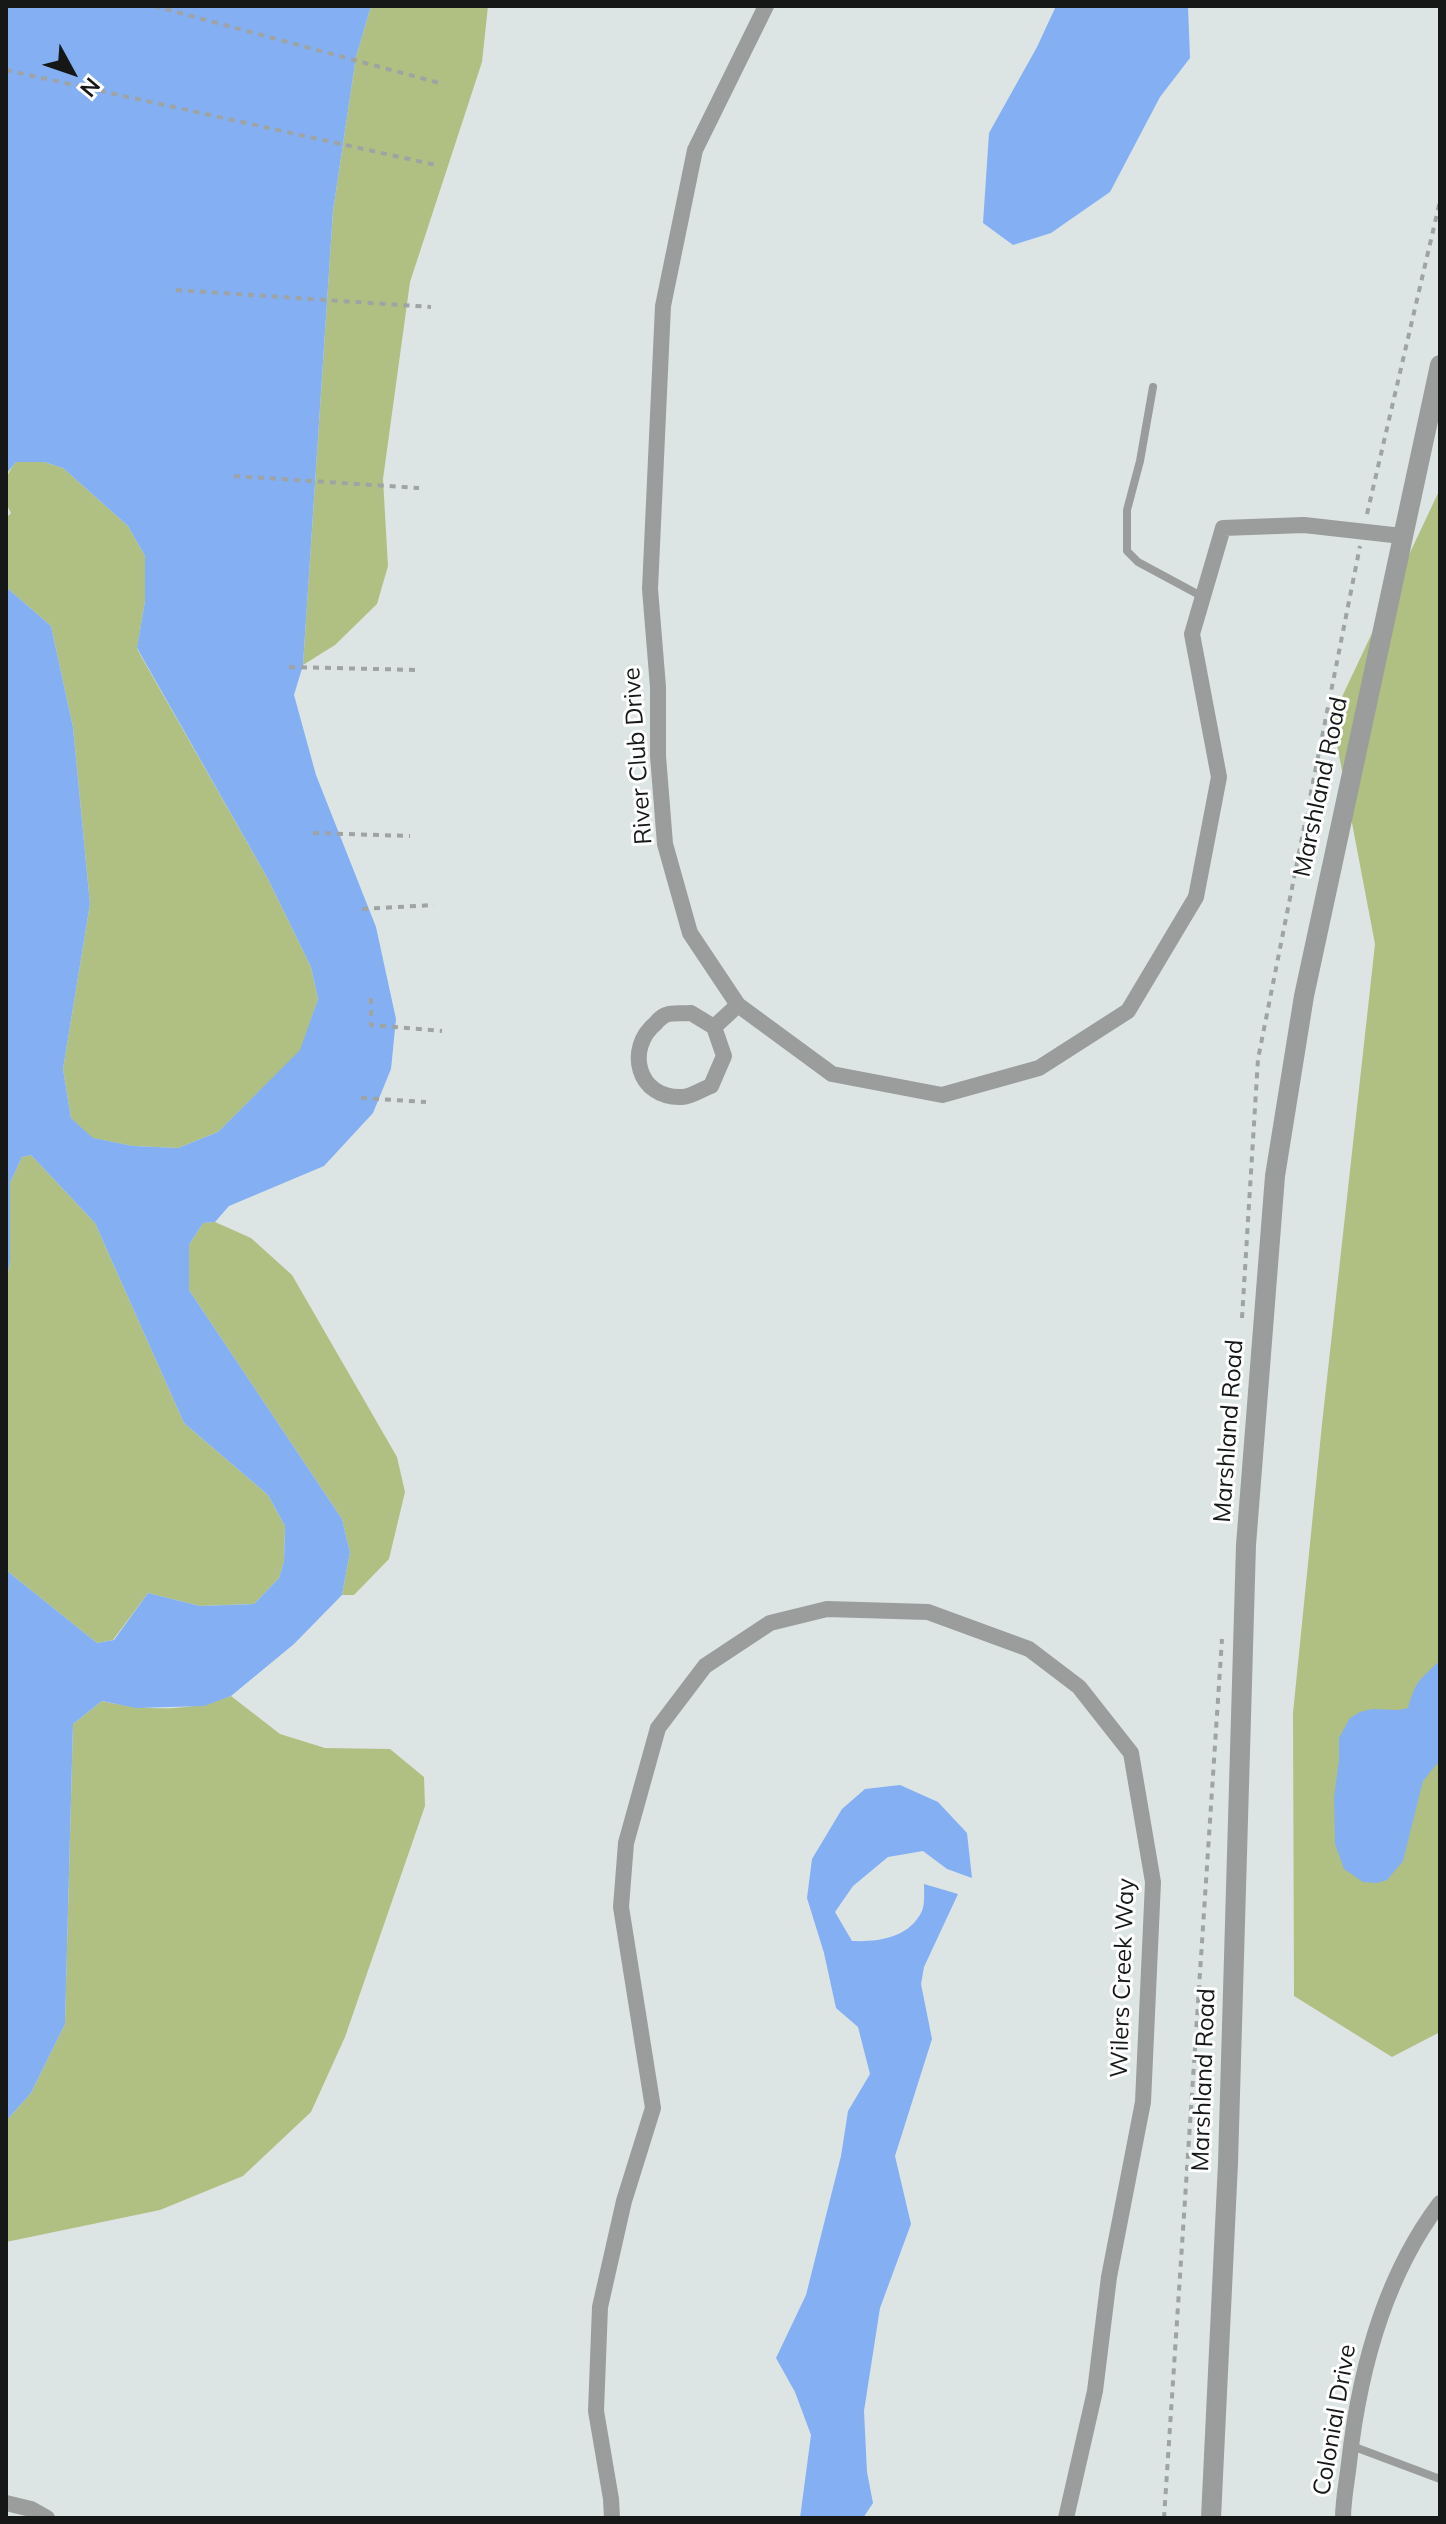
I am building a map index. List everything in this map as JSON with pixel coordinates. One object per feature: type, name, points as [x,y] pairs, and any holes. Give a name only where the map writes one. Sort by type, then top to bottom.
[{"type":"street","name":"River Club Drive","points":[[766,6],[695,150],[663,306],[650,589],[665,844],[690,933],[738,1005],[832,1074],[942,1095],[1039,1068],[1128,1011],[1196,897],[1219,777],[1192,634],[1223,528],[1304,525],[1402,536]]},
{"type":"street","name":"Marshland Road","points":[[1211,2518],[1228,2163],[1246,1545],[1275,1176],[1304,996],[1440,365]]},
{"type":"street","points":[[714,1027],[738,1005]]},
{"type":"street","points":[[691,1013],[714,1027],[724,1056],[711,1086],[683,1098],[662,1094],[650,1087],[640,1071],[638,1055],[645,1031],[665,1015],[691,1013]]},
{"type":"street","name":"Wilers Creek Way","points":[[612,2518],[596,2411],[600,2307],[624,2201],[653,2108],[621,1907],[626,1843],[658,1728],[705,1666],[770,1623],[827,1609],[928,1612],[1029,1649],[1079,1687],[1131,1753],[1153,1882],[1143,2102],[1109,2277],[1095,2391],[1066,2518]]},
{"type":"street","name":"Colonial Drive","points":[[1343,2518],[1362,2379],[1379,2323],[1399,2272],[1440,2203]]},
{"type":"street","points":[[6,2503],[31,2509],[47,2518]]},
{"type":"lane","points":[[1153,387],[1140,461],[1127,510],[1127,551],[1138,562],[1203,597]]},
{"type":"lane","points":[[1351,2446],[1440,2479]]},
{"type":"path","points":[[154,6],[443,84]]},
{"type":"path","points":[[6,70],[436,165]]},
{"type":"path","points":[[176,290],[431,307]]},
{"type":"path","points":[[234,476],[419,488]]},
{"type":"path","points":[[289,667],[419,670]]},
{"type":"path","points":[[313,833],[410,836]]},
{"type":"path","points":[[362,909],[434,905]]},
{"type":"path","points":[[371,998],[371,1025],[442,1031]]},
{"type":"path","points":[[361,1098],[426,1102]]},
{"type":"green space","points":[[371,6],[488,6],[482,62],[410,282],[383,479],[388,566],[377,604],[335,645],[303,665],[333,211],[356,57]]},
{"type":"green space","points":[[16,462],[44,462],[63,468],[128,526],[145,556],[145,601],[137,649],[268,879],[311,967],[318,999],[301,1050],[218,1132],[178,1148],[133,1146],[92,1138],[71,1118],[63,1069],[90,904],[73,727],[51,626],[6,587],[6,518],[11,513],[5,486]]},
{"type":"green space","points":[[1440,489],[1440,2032],[1392,2057],[1294,1996],[1293,1713],[1375,944],[1332,718]]},
{"type":"green space","points":[[31,1155],[95,1223],[184,1423],[268,1495],[285,1526],[284,1561],[279,1578],[254,1604],[200,1606],[148,1593],[113,1640],[97,1643],[6,1570],[6,1283],[10,1262],[10,1183],[22,1157]]},
{"type":"green space","points":[[215,1222],[251,1238],[292,1275],[397,1457],[405,1492],[389,1559],[354,1595],[342,1595],[350,1552],[342,1519],[189,1290],[189,1245],[203,1223]]},
{"type":"green space","points":[[231,1696],[280,1734],[325,1748],[390,1749],[424,1777],[425,1806],[345,2037],[311,2112],[243,2176],[160,2210],[6,2242],[6,2121],[31,2093],[65,2024],[73,1724],[102,1701],[135,1707],[167,1708],[199,1705]]},
{"type":"water","points":[[6,6],[371,6],[356,57],[333,211],[303,665],[294,695],[316,775],[376,927],[396,1019],[391,1069],[373,1113],[324,1166],[229,1206],[215,1222],[203,1223],[189,1245],[189,1290],[342,1519],[350,1552],[342,1595],[294,1644],[231,1696],[204,1706],[136,1708],[102,1701],[73,1724],[65,2024],[31,2093],[6,2121],[6,1570],[97,1643],[114,1640],[148,1593],[200,1606],[254,1604],[279,1578],[284,1561],[285,1526],[268,1495],[184,1423],[95,1223],[31,1155],[22,1157],[10,1183],[10,1262],[6,1283],[6,587],[51,626],[73,727],[90,904],[63,1069],[71,1118],[93,1138],[133,1146],[178,1148],[218,1132],[300,1050],[318,999],[311,967],[268,879],[137,648],[145,601],[145,556],[128,526],[63,468],[44,462],[16,462],[6,474]]},
{"type":"water","points":[[1056,6],[1188,6],[1190,58],[1160,97],[1110,192],[1051,233],[1013,245],[983,223],[989,133]]},
{"type":"water","points":[[1440,1660],[1440,1760],[1423,1781],[1403,1861],[1387,1880],[1363,1882],[1344,1869],[1335,1844],[1334,1797],[1339,1738],[1350,1718],[1360,1712],[1408,1708],[1423,1676]]},
{"type":"water","points":[[900,1785],[938,1802],[967,1833],[972,1878],[947,1869],[923,1851],[888,1857],[853,1886],[835,1912],[852,1941],[872,1941],[901,1933],[916,1920],[923,1908],[924,1884],[958,1894],[924,1967],[921,1984],[932,2039],[895,2156],[911,2224],[880,2308],[864,2411],[867,2472],[873,2503],[863,2518],[800,2518],[811,2435],[795,2392],[776,2358],[806,2295],[841,2156],[848,2111],[870,2074],[858,2027],[836,2008],[824,1953],[807,1898],[812,1859],[842,1809],[865,1789]]}]
